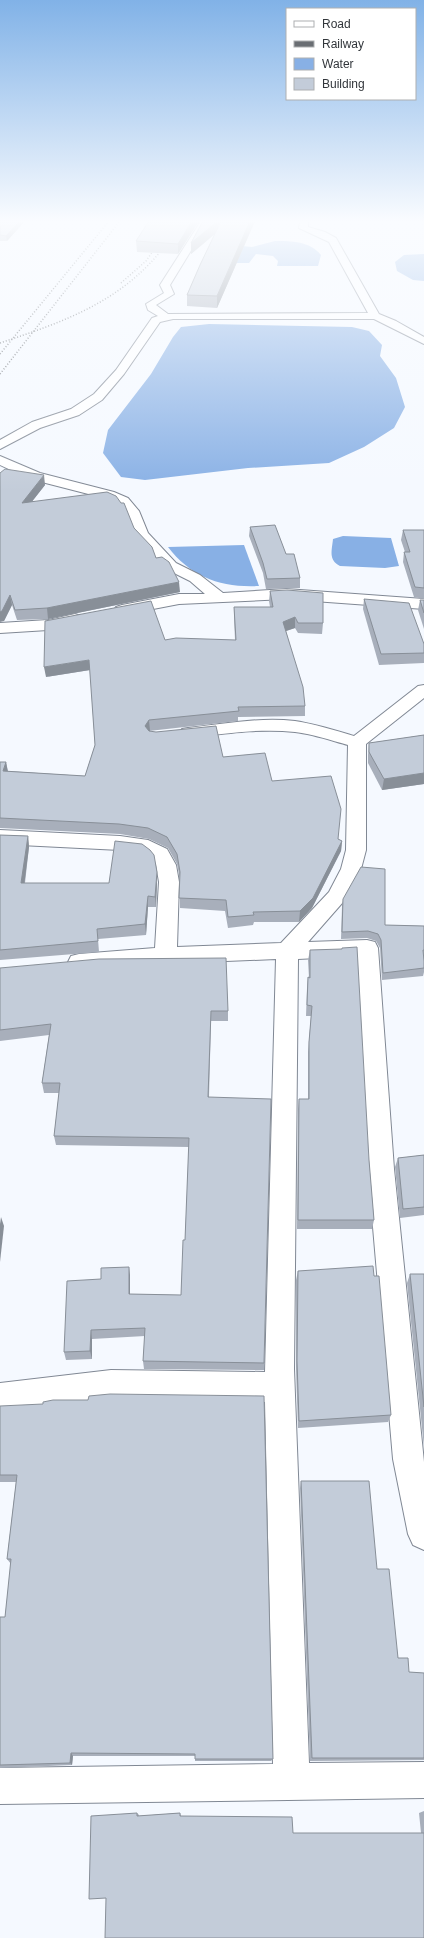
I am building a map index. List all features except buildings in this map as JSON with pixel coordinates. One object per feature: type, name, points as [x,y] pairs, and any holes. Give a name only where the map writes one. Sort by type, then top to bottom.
[{"type":"street","points":[[157,311],[166,317]]},
{"type":"street","points":[[372,311],[375,316]]},
{"type":"street","points":[[0,445],[36,425],[75,412],[98,398],[120,372],[156,320],[166,317],[375,316],[392,323],[424,341]]},
{"type":"street","points":[[0,460],[35,476],[109,495],[123,501],[132,511],[141,534],[171,566],[195,578],[220,598]]},
{"type":"street","points":[[110,612],[180,599],[286,594],[424,604]]},
{"type":"street","points":[[0,628],[48,625],[87,617]]},
{"type":"street","points":[[357,742],[424,690]]},
{"type":"street","points":[[171,735],[249,727],[281,727],[308,729],[357,742]]},
{"type":"street","points":[[292,1782],[279,1387],[287,951],[337,896],[351,869],[356,850],[357,742]]},
{"type":"street","points":[[0,837],[120,843],[148,847],[160,854],[166,865],[169,882],[166,955]]},
{"type":"street","points":[[61,964],[166,955],[367,948],[380,1169],[407,1452],[424,1534]]},
{"type":"street","points":[[0,1398],[111,1385],[279,1387]]},
{"type":"street","points":[[0,1786],[424,1780]]},
{"type":"water","points":[[209,324],[352,327],[369,331],[382,345],[380,356],[396,378],[405,407],[394,428],[364,447],[329,463],[248,468],[145,480],[121,477],[103,453],[108,430],[151,374],[173,337],[181,327]]},
{"type":"water","points":[[343,536],[391,538],[399,566],[385,568],[340,566],[336,564],[332,558],[333,539]]},
{"type":"water","points":[[244,545],[259,586],[232,585],[208,578],[187,566],[168,547]]},
{"type":"railway","points":[[13,339],[35,311]]},
{"type":"railway","points":[[34,331],[49,311]]},
{"type":"railway","points":[[34,331],[82,311]]},
{"type":"railway","points":[[0,374],[34,331]]},
{"type":"railway","points":[[13,339],[34,331]]},
{"type":"railway","points":[[0,343],[13,339]]},
{"type":"railway","points":[[0,354],[13,339]]}]
